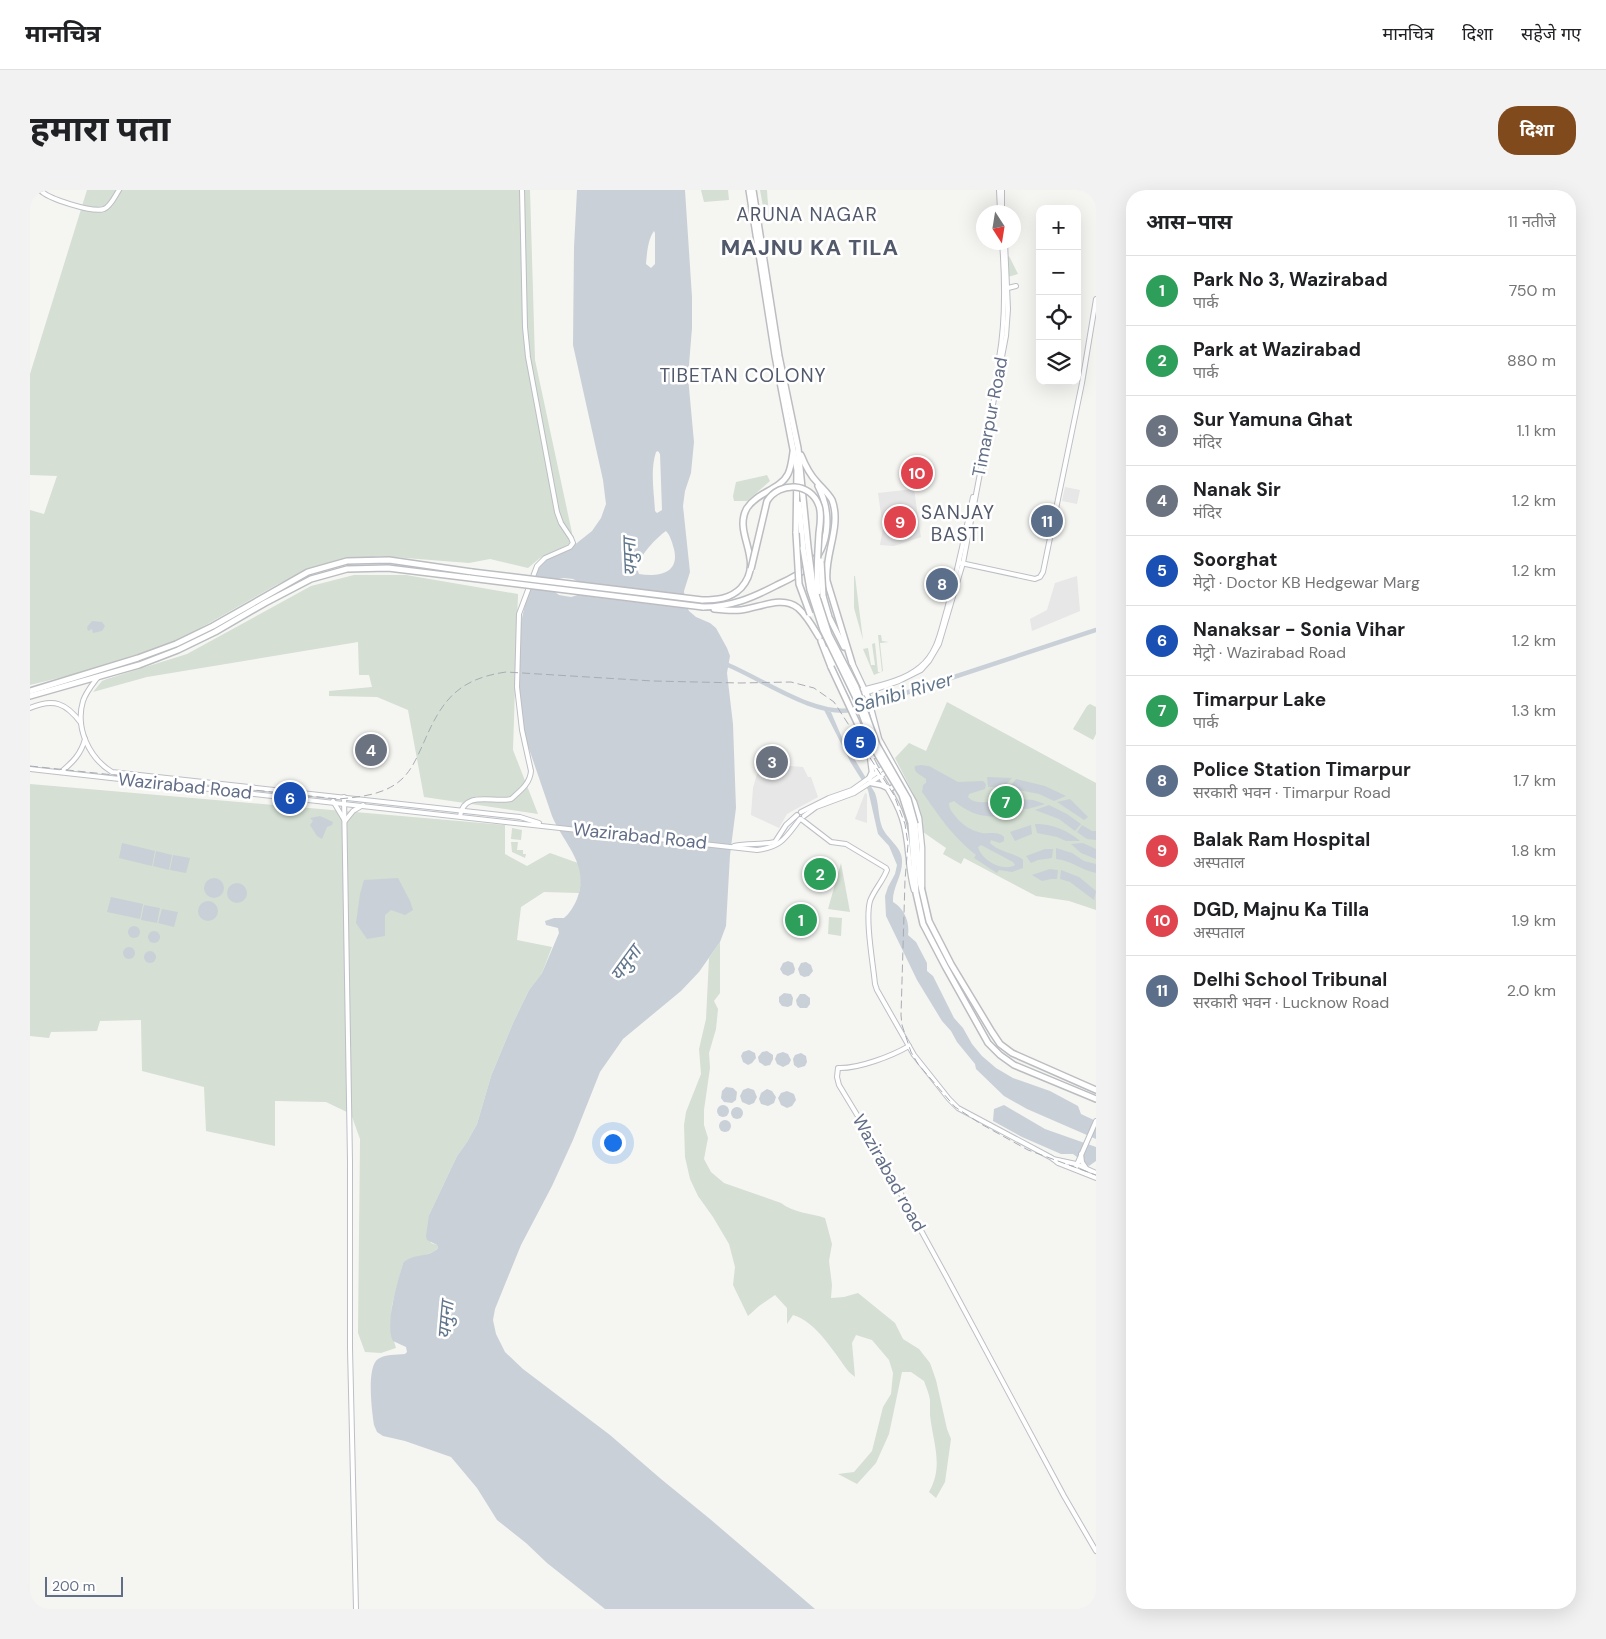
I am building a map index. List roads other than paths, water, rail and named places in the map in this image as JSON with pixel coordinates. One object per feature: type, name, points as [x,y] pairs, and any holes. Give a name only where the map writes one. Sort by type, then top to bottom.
[{"type":"highway","points":[[749,190],[775,356],[796,448],[798,494],[805,547],[813,585],[829,635],[856,687],[877,745],[908,799],[913,824],[918,881],[916,893],[923,924],[969,1010],[994,1049],[1014,1065],[1096,1099]]},
{"type":"highway","points":[[754,190],[779,356],[796,448],[808,582],[826,638],[856,698],[876,752]]},
{"type":"highway","points":[[30,696],[139,665],[178,650],[215,632],[311,579],[347,569],[388,568],[703,603],[715,607],[738,603],[767,590],[807,567],[816,557],[822,546],[827,528],[825,500],[796,448]]},
{"type":"highway","points":[[751,569],[750,551],[743,524],[746,511],[756,498],[784,479],[789,472],[796,448]]},
{"type":"highway","points":[[815,481],[829,496],[833,506],[834,526],[826,570],[826,581],[852,663]]},
{"type":"highway","points":[[703,603],[720,600],[735,593],[745,583],[751,569],[765,504],[770,496],[786,487],[804,490],[812,495],[818,503],[820,510],[823,596],[829,617],[852,663]]},
{"type":"highway","points":[[798,494],[796,533],[799,584],[808,615],[860,729],[898,788],[913,824]]},
{"type":"highway","points":[[820,528],[817,576],[820,610]]},
{"type":"highway","points":[[30,691],[138,658],[176,644],[308,572],[347,561],[389,560],[703,603],[737,611],[774,603],[786,603],[808,615]]},
{"type":"highway","points":[[918,881],[929,921],[947,956],[1000,1044],[1026,1061],[1096,1090]]},
{"type":"main road","points":[[820,639],[851,695],[870,757],[872,772],[870,781],[890,789]]},
{"type":"main road","points":[[852,663],[873,716],[879,739],[904,781],[919,818],[922,891]]},
{"type":"main road","points":[[866,744],[879,739]]},
{"type":"main road","points":[[870,757],[886,752]]},
{"type":"main road","points":[[870,757],[890,789],[902,817],[905,827],[910,878],[916,893]]},
{"type":"main road","points":[[890,789],[904,781]]},
{"type":"street","points":[[40,190],[50,197],[98,210],[107,207],[119,190]]},
{"type":"street","points":[[460,814],[466,802],[471,800],[511,799],[524,787],[530,777],[531,771],[523,737],[517,687],[519,614],[537,566],[545,558],[570,547],[573,543],[560,523],[557,512],[528,357],[525,327],[522,190]]},
{"type":"street","points":[[1000,190],[1001,205]]},
{"type":"street","name":"Timarpur Road","points":[[961,563],[1004,333],[1003,250]]},
{"type":"street","name":"Timarpur Road","points":[[851,695],[865,694],[911,673],[924,663],[937,644],[961,563],[1006,336],[1008,288],[1004,250]]},
{"type":"street","points":[[1008,288],[1016,286]]},
{"type":"street","points":[[961,563],[1035,579],[1040,577],[1043,572],[1082,384],[1096,299]]},
{"type":"street","name":"Wazirabad Road","points":[[99,676],[84,699],[82,723],[85,739],[90,750],[103,766],[112,772],[344,797],[548,826],[732,846],[744,844],[761,845],[780,840],[791,832],[801,816]]},
{"type":"street","points":[[30,708],[44,703],[62,704],[71,710],[82,723]]},
{"type":"street","points":[[61,772],[79,755],[85,739]]},
{"type":"street","name":"Wazirabad Road","points":[[780,840],[786,825],[816,807],[849,795],[880,774],[892,762]]},
{"type":"street","name":"Wazirabad Road","points":[[30,767],[36,770],[460,814]]},
{"type":"street","name":"Wazirabad Road","points":[[880,774],[895,768]]},
{"type":"street","points":[[344,797],[350,1166],[350,1348],[356,1609]]},
{"type":"street","points":[[332,801],[344,821]]},
{"type":"street","points":[[344,821],[353,811],[363,805]]},
{"type":"street","points":[[801,816],[806,824],[810,825],[831,842],[846,844],[887,870],[869,906],[869,933],[875,984],[908,1047],[924,1069],[958,1108],[1058,1163],[1076,1166],[1096,1173]]},
{"type":"street","name":"Wazirabad road","points":[[908,1047],[887,1056],[838,1068],[837,1077],[839,1085],[862,1123],[1064,1496],[1096,1551]]},
{"type":"street","points":[[1076,1166],[1096,1121]]},
{"type":"street","points":[[1082,1152],[1082,1162],[1086,1169]]},
{"type":"street","points":[[1076,1166],[1096,1178]]},
{"type":"water","name":"यमुना","points":[[577,190],[685,190],[692,297],[692,328],[688,377],[694,442],[691,473],[685,491],[683,506],[690,572],[684,591],[685,603],[689,611],[716,628],[730,656],[727,673],[733,724],[736,808],[730,855],[726,926],[720,942],[699,972],[681,991],[623,1039],[600,1072],[573,1140],[552,1186],[521,1245],[495,1309],[493,1320],[496,1334],[505,1352],[523,1369],[610,1435],[815,1609],[605,1609],[497,1520],[477,1488],[451,1457],[405,1441],[383,1436],[377,1432],[374,1425],[371,1380],[374,1364],[384,1356],[405,1354],[407,1352],[406,1347],[393,1341],[390,1325],[395,1291],[403,1263],[438,1248],[437,1245],[427,1240],[429,1215],[457,1156],[477,1124],[491,1076],[513,1023],[529,990],[542,973],[559,933],[558,928],[546,925],[545,921],[554,918],[564,918],[576,902],[580,887],[578,866],[552,816],[524,734],[520,698],[520,627],[528,591],[541,564],[547,559],[568,550],[592,531],[601,518],[606,504],[603,480],[573,345],[574,247]],"holes":[[[654,231],[655,264],[651,268],[646,264],[647,251]],[[658,451],[660,454],[662,510],[657,513],[655,511],[653,481],[653,466],[656,452]],[[666,531],[671,539],[675,557],[674,564],[671,569],[660,574],[639,574],[639,563],[642,557]]]},
{"type":"water","points":[[92,621],[102,622],[105,626],[102,631],[93,633],[92,629],[88,631],[87,627]]},
{"type":"water","points":[[824,710],[831,712],[843,740],[875,793],[882,827],[900,851],[902,866],[893,902],[905,916],[908,925],[908,935],[916,942],[927,963],[927,971],[933,976],[954,1018],[982,1056],[996,1068],[1013,1078],[1050,1091],[1078,1106],[1081,1114],[1096,1121],[1096,1139],[1027,1109],[1004,1096],[976,1069],[975,1064],[942,1021],[917,980],[886,916],[885,896],[897,865],[889,846],[878,834],[868,790],[851,763]]},
{"type":"water","points":[[915,766],[929,766],[958,782],[983,781],[986,784],[985,789],[969,794],[968,797],[975,801],[999,803],[1001,811],[998,816],[974,813],[954,801],[949,803],[950,809],[958,820],[971,829],[982,833],[999,834],[1004,837],[1004,841],[1000,843],[991,840],[990,843],[998,849],[1021,858],[1023,860],[1023,868],[1012,872],[999,870],[997,873],[974,858],[976,855],[967,848],[940,818],[922,792],[926,779],[917,772]],"holes":[[[981,845],[1013,862],[1015,865],[1010,867],[994,864],[984,857],[978,847]]]},
{"type":"water","points":[[987,777],[1012,778],[1004,787],[988,787]]},
{"type":"water","points":[[1016,779],[1045,786],[1066,796],[1054,801],[1039,794],[1009,788]]},
{"type":"water","points":[[1070,799],[1088,817],[1084,820],[1057,802]]},
{"type":"water","points":[[1003,800],[1033,800],[1045,804],[1028,809],[1016,808],[1005,810]]},
{"type":"water","points":[[1049,805],[1081,824],[1075,831],[1059,819],[1035,810]]},
{"type":"water","points":[[320,816],[333,822],[332,825],[327,827],[322,839],[317,836],[310,825],[313,821],[310,818]]},
{"type":"water","points":[[1035,824],[1059,828],[1080,841],[1066,841],[1037,833]]},
{"type":"water","points":[[1031,825],[1032,834],[1015,841],[1010,832]]},
{"type":"water","points":[[1082,825],[1092,831],[1096,831],[1096,840],[1087,839],[1077,832]]},
{"type":"water","points":[[122,843],[155,851],[152,866],[119,858]]},
{"type":"water","points":[[1083,843],[1096,849],[1096,859],[1081,853],[1071,844]]},
{"type":"water","points":[[1056,848],[1072,853],[1084,861],[1096,864],[1096,873],[1056,859]]},
{"type":"water","points":[[1045,849],[1053,849],[1052,858],[1031,863],[1026,856]]},
{"type":"water","points":[[156,851],[172,855],[169,870],[153,866]]},
{"type":"water","points":[[173,855],[190,858],[186,873],[170,870]]},
{"type":"water","points":[[1050,869],[1058,870],[1057,879],[1042,881],[1032,875]]},
{"type":"water","points":[[1061,870],[1079,877],[1096,891],[1094,900],[1070,882],[1060,879]]},
{"type":"water","points":[[214,878],[221,881],[224,888],[221,895],[214,898],[207,895],[204,888],[207,881]]},
{"type":"water","points":[[398,878],[413,910],[405,915],[391,910],[385,915],[385,936],[367,939],[356,923],[364,880]]},
{"type":"water","points":[[237,883],[244,886],[247,893],[244,900],[237,903],[230,900],[227,893],[230,886]]},
{"type":"water","points":[[111,897],[143,904],[140,919],[107,912]]},
{"type":"water","points":[[208,901],[215,904],[218,911],[215,918],[208,921],[201,918],[198,911],[201,904]]},
{"type":"water","points":[[144,905],[160,908],[157,923],[141,920]]},
{"type":"water","points":[[162,909],[178,912],[174,927],[158,923]]},
{"type":"water","points":[[132,926],[136,926],[140,932],[136,938],[132,938],[128,934],[128,930]]},
{"type":"water","points":[[152,931],[156,931],[160,937],[156,943],[152,943],[148,939],[148,935]]},
{"type":"water","points":[[127,947],[131,947],[135,953],[131,959],[127,959],[123,955],[123,951]]},
{"type":"water","points":[[148,951],[152,951],[156,957],[152,963],[148,963],[144,959],[144,955]]},
{"type":"water","points":[[788,961],[793,963],[795,969],[794,973],[788,976],[783,974],[780,969],[783,963]]},
{"type":"water","points":[[806,962],[811,965],[813,971],[809,976],[804,977],[800,975],[798,969],[801,963]]},
{"type":"water","points":[[784,993],[791,994],[793,998],[792,1005],[788,1007],[782,1006],[779,1002],[779,997]]},
{"type":"water","points":[[800,994],[805,994],[810,998],[810,1004],[807,1008],[800,1008],[797,1005],[796,1000]]},
{"type":"water","points":[[749,1050],[755,1053],[756,1058],[748,1065],[743,1062],[741,1056],[743,1052]]},
{"type":"water","points":[[767,1051],[773,1055],[773,1059],[770,1065],[765,1066],[759,1062],[758,1057],[762,1052]]},
{"type":"water","points":[[783,1052],[788,1054],[791,1060],[789,1064],[783,1067],[777,1064],[775,1059],[777,1054]]},
{"type":"water","points":[[801,1053],[806,1056],[807,1062],[805,1066],[798,1068],[794,1065],[793,1059],[795,1055]]},
{"type":"water","points":[[726,1087],[733,1088],[737,1092],[736,1100],[732,1103],[724,1102],[721,1098],[722,1091]]},
{"type":"water","points":[[748,1088],[754,1090],[757,1097],[754,1103],[749,1105],[742,1102],[740,1096],[743,1090]]},
{"type":"water","points":[[767,1089],[772,1091],[776,1097],[774,1103],[768,1106],[761,1104],[759,1099],[761,1093]]},
{"type":"water","points":[[787,1091],[794,1094],[796,1100],[792,1106],[787,1108],[781,1105],[778,1098],[781,1093]]},
{"type":"water","points":[[721,1105],[725,1105],[729,1111],[725,1117],[721,1117],[717,1113],[717,1109]]},
{"type":"water","points":[[1004,1105],[1045,1129],[1096,1147],[1096,1161],[1089,1166],[1073,1154],[1061,1154],[1022,1137],[993,1121],[994,1109]]},
{"type":"water","points":[[735,1107],[739,1107],[743,1113],[739,1119],[735,1119],[731,1115],[731,1111]]},
{"type":"water","points":[[723,1120],[727,1120],[731,1126],[727,1132],[723,1132],[719,1128],[719,1124]]},
{"type":"waterway","name":"Sahibi River","points":[[860,708],[1096,630]]},
{"type":"waterway","name":"Sahibi River","points":[[723,663],[804,702],[837,711],[852,710]]},
{"type":"railway","points":[[30,766],[338,799],[381,792],[396,784],[407,774],[412,766],[445,703],[464,686],[489,675],[506,672],[653,681],[791,682],[814,688],[834,702],[894,795],[905,824],[908,844],[905,880],[901,1015],[902,1025],[911,1052],[918,1064],[955,1107],[1028,1150],[1096,1175]]},
{"type":"place","name":"DGD, Majnu Ka Tilla","points":[[917,473]]},
{"type":"place","name":"Delhi School Tribunal","points":[[1047,521]]},
{"type":"place","name":"Balak Ram Hospital","points":[[900,522]]},
{"type":"place","name":"Police Station Timarpur","points":[[942,584]]},
{"type":"place","name":"Soorghat","points":[[860,742]]},
{"type":"place","name":"Nanak Sir","points":[[371,750]]},
{"type":"place","name":"Sur Yamuna Ghat","points":[[772,762]]},
{"type":"place","name":"Nanaksar - Sonia Vihar","points":[[290,798]]},
{"type":"place","name":"Timarpur Lake","points":[[1006,802]]},
{"type":"place","name":"Park at Wazirabad","points":[[820,874]]},
{"type":"place","name":"Park No 3, Wazirabad","points":[[801,920]]},
{"type":"district","name":"ARUNA NAGAR","points":[[807,214]]},
{"type":"district","name":"MAJNU KA TILA","points":[[810,247]]},
{"type":"district","name":"TIBETAN COLONY","points":[[743,375]]},
{"type":"district","name":"SANJAY BASTI","points":[[958,523]]}]
